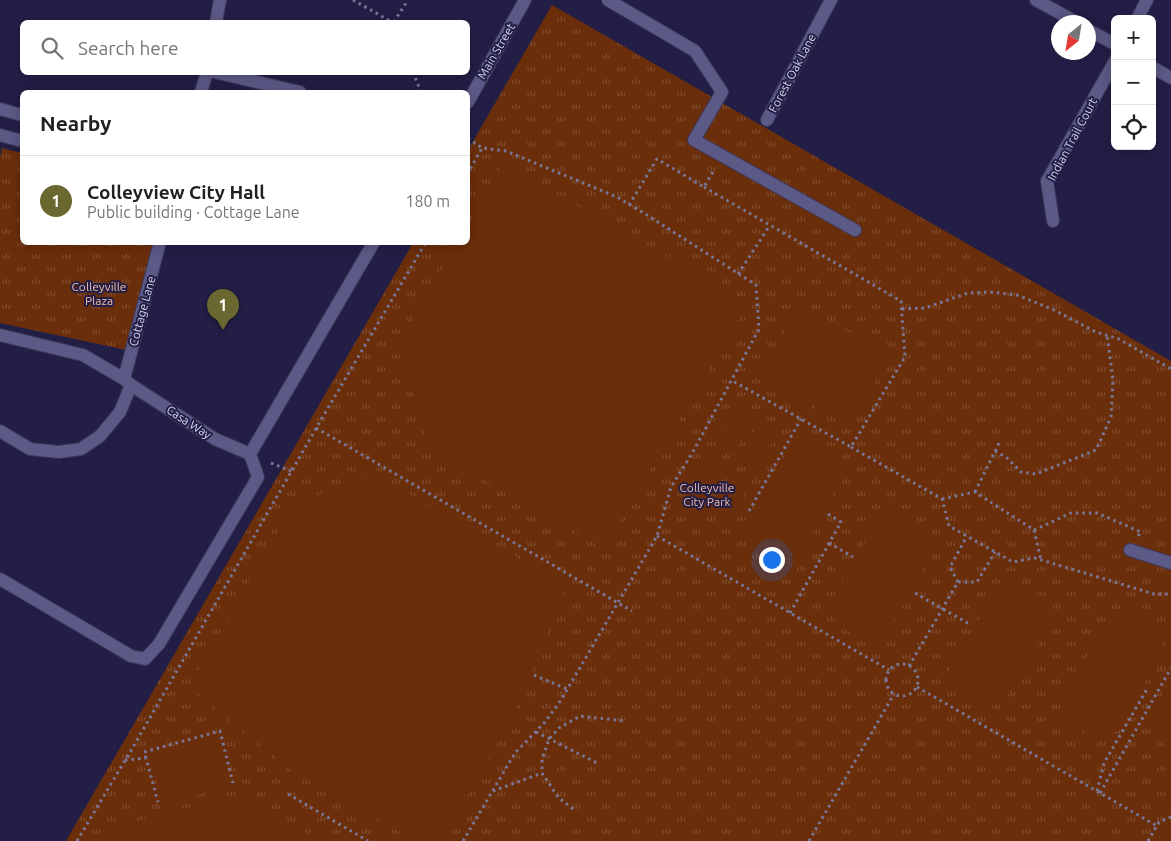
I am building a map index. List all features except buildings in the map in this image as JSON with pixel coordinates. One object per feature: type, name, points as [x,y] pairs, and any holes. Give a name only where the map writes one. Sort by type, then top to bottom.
[{"type":"street","points":[[216,20],[220,0]]},
{"type":"street","name":"Main Street","points":[[470,98],[525,0]]},
{"type":"street","points":[[608,0],[695,51],[722,92],[694,140],[855,230]]},
{"type":"street","name":"Forest Oak Lane","points":[[767,120],[831,0]]},
{"type":"street","points":[[1036,0],[1063,15]]},
{"type":"street","points":[[1139,15],[1147,0]]},
{"type":"street","points":[[1096,34],[1111,42]]},
{"type":"street","name":"Indian Trail Court","points":[[1053,221],[1047,181],[1111,68]]},
{"type":"street","points":[[1156,69],[1171,78]]},
{"type":"street","points":[[202,90],[206,75]]},
{"type":"street","points":[[227,75],[291,90]]},
{"type":"street","points":[[0,109],[20,114]]},
{"type":"street","points":[[0,135],[20,140]]},
{"type":"street","name":"Cottage Lane","points":[[0,431],[30,449],[60,452],[81,449],[100,436],[120,412],[159,245]]},
{"type":"street","points":[[0,580],[131,656],[145,659],[159,644],[258,478],[250,454],[372,245]]},
{"type":"street","name":"Casa Way","points":[[0,335],[83,356],[128,382],[215,439],[250,454]]},
{"type":"street","points":[[1130,550],[1171,562]]},
{"type":"path","points":[[353,0],[389,20]]},
{"type":"path","points":[[394,20],[408,0]]},
{"type":"path","points":[[414,75],[420,90]]},
{"type":"path","points":[[463,841],[515,753],[545,722],[567,689],[657,536],[671,487],[694,450],[758,329],[756,285],[629,204],[506,151],[482,148],[470,139]]},
{"type":"path","points":[[470,169],[482,148]]},
{"type":"path","points":[[704,187],[721,156]]},
{"type":"path","points":[[629,204],[657,160],[901,301],[905,357],[851,447]]},
{"type":"path","points":[[738,274],[770,224]]},
{"type":"path","points":[[77,841],[424,245]]},
{"type":"path","points":[[902,309],[925,308],[968,293],[989,292],[1017,295],[1054,310],[1096,332],[1118,339],[1171,369]]},
{"type":"path","points":[[995,451],[1007,458],[1022,472],[1036,474],[1096,450],[1111,417],[1113,380],[1107,335]]},
{"type":"path","points":[[732,380],[942,499],[975,492],[1034,530],[1041,560]]},
{"type":"path","points":[[749,511],[801,419]]},
{"type":"path","points":[[316,428],[632,611]]},
{"type":"path","points":[[975,492],[1000,440]]},
{"type":"path","points":[[942,499],[949,526],[1013,562],[1035,558],[1154,594],[1171,594]]},
{"type":"path","points":[[1034,530],[1071,513],[1097,513],[1141,532],[1130,550]]},
{"type":"path","points":[[790,613],[841,522],[828,514]]},
{"type":"path","points":[[657,536],[889,670]]},
{"type":"path","points":[[958,582],[950,567],[967,536]]},
{"type":"path","points":[[829,543],[853,557]]},
{"type":"path","points":[[958,582],[977,582],[995,552]]},
{"type":"path","points":[[909,666],[958,582]]},
{"type":"path","points":[[915,593],[971,625]]},
{"type":"path","points":[[897,664],[909,666],[918,676],[916,687],[904,696],[894,694],[886,683],[889,670],[897,664]]},
{"type":"path","points":[[1099,792],[1171,668]]},
{"type":"path","points":[[534,675],[567,689]]},
{"type":"path","points":[[916,687],[1157,826]]},
{"type":"path","points":[[1099,792],[1104,763],[1147,689]]},
{"type":"path","points":[[809,841],[894,694]]},
{"type":"path","points":[[573,809],[558,796],[542,773],[542,759],[549,739],[559,728],[580,716],[624,721]]},
{"type":"path","points":[[158,802],[144,752],[220,732],[234,783]]},
{"type":"path","points":[[536,732],[599,764]]},
{"type":"path","points":[[125,760],[146,758]]},
{"type":"path","points":[[493,791],[542,773]]},
{"type":"path","points":[[288,794],[368,841]]},
{"type":"path","points":[[1148,841],[1159,822],[1171,817]]},
{"type":"green space","name":"Colleyville City Park","points":[[552,5],[1171,361],[1171,841],[66,841],[412,245],[470,245],[470,147]]},
{"type":"green space","name":"Colleyville Plaza","points":[[2,148],[20,152],[20,245],[163,245],[136,352],[0,323],[0,158]]},
{"type":"green space","points":[[502,164],[730,291],[741,315],[604,548],[428,448],[400,342],[456,245],[470,245],[470,221]]},
{"type":"green space","points":[[801,304],[890,356],[848,426],[760,374]]},
{"type":"green space","points":[[739,403],[757,413],[735,451],[717,441]]},
{"type":"green space","points":[[762,417],[781,427],[759,465],[740,455]]},
{"type":"green space","points":[[812,436],[842,454],[846,473],[799,555],[780,561],[751,545],[745,524],[793,442]]},
{"type":"green space","points":[[707,457],[726,468],[704,506],[686,495]]},
{"type":"green space","points":[[733,472],[751,482],[729,520],[710,510]]},
{"type":"green space","points":[[378,476],[567,587],[513,715],[444,837],[424,841],[417,841],[294,772],[189,687],[295,502]]},
{"type":"green space","points":[[897,514],[927,532],[934,551],[886,634],[864,639],[836,624],[830,604],[878,521]]},
{"type":"green space","points":[[1015,582],[1048,600],[1052,622],[1004,702],[984,709],[955,692],[948,672],[998,587]]},
{"type":"green space","points":[[1129,612],[1160,630],[1164,650],[1116,732],[1096,738],[1068,722],[1062,701],[1109,616]]},
{"type":"green space","points":[[1171,680],[1171,748],[1155,739],[1149,719]]},
{"type":"green space","points":[[218,735],[232,785],[163,804],[149,754]]},
{"type":"green space","points":[[241,794],[320,841],[99,841],[106,829]]},
{"type":"place","name":"Colleyview City Hall","points":[[223,330]]}]
